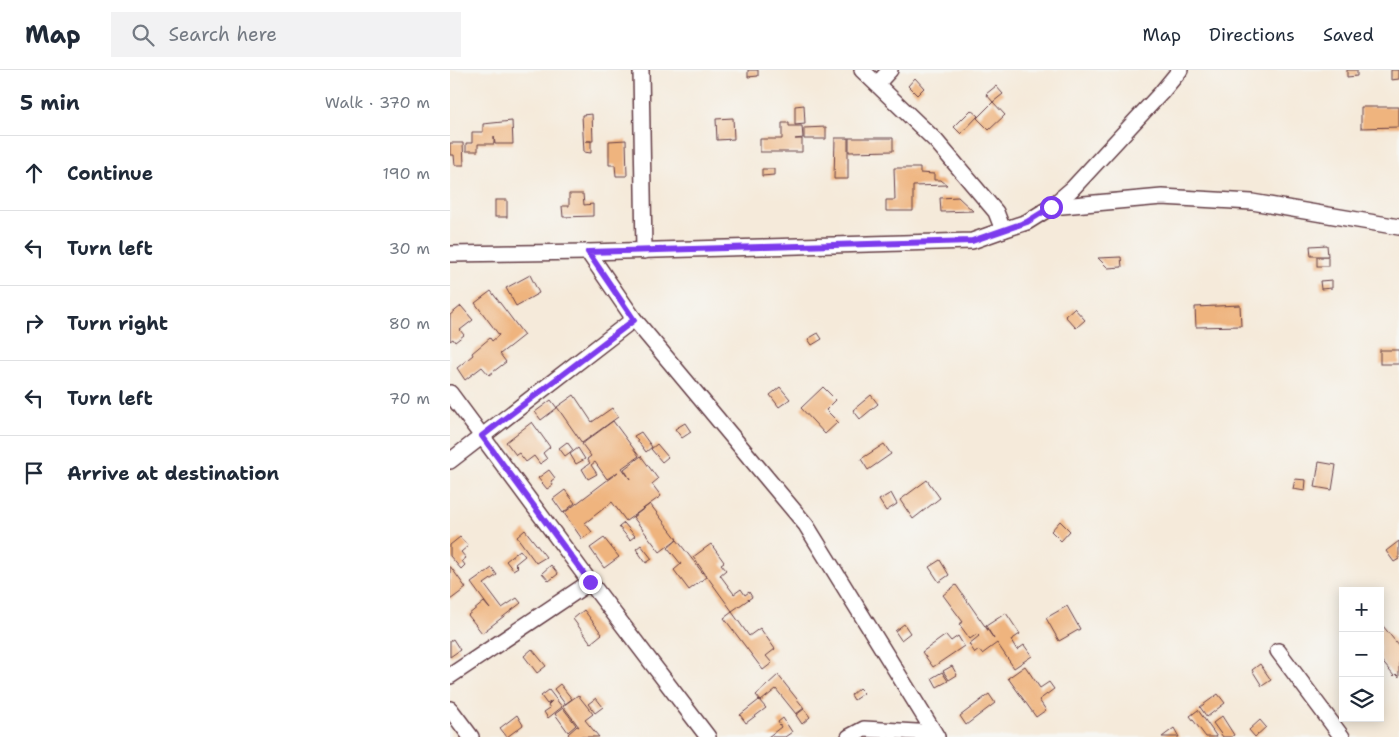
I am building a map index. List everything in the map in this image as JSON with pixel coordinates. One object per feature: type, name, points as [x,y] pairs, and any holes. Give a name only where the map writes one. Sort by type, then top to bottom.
[{"type":"street","points":[[641,70],[644,251]]},
{"type":"street","points":[[862,70],[936,141],[996,212],[1003,230]]},
{"type":"street","points":[[877,84],[890,70]]},
{"type":"street","points":[[450,254],[644,251],[972,241],[1027,222],[1051,207],[1072,189],[1180,70]]},
{"type":"street","points":[[1051,207],[1162,197],[1252,202],[1399,228]]},
{"type":"street","points":[[588,252],[634,320],[806,525],[935,735]]},
{"type":"street","points":[[450,461],[634,320]]},
{"type":"street","points":[[450,393],[708,737]]},
{"type":"street","points":[[450,676],[590,582]]},
{"type":"street","points":[[1278,651],[1342,737]]},
{"type":"street","points":[[450,709],[471,737]]},
{"type":"street","points":[[849,737],[864,729],[935,735]]},
{"type":"building","points":[[748,70],[758,70],[758,76],[748,77]]},
{"type":"building","points":[[1347,70],[1357,70],[1357,76],[1347,77]]},
{"type":"building","points":[[1391,70],[1399,70],[1399,79],[1391,80]]},
{"type":"building","points":[[915,78],[924,88],[917,95],[908,86]]},
{"type":"building","points":[[996,86],[1003,94],[993,102],[986,94]]},
{"type":"building","points":[[993,102],[1005,115],[989,130],[977,118]]},
{"type":"building","points":[[804,105],[805,124],[795,125],[795,106]]},
{"type":"building","points":[[1361,107],[1399,107],[1399,127],[1361,128]]},
{"type":"building","points":[[971,110],[978,116],[961,134],[954,127]]},
{"type":"building","points":[[592,114],[593,141],[591,141],[591,153],[584,152],[582,115]]},
{"type":"building","points":[[733,118],[734,139],[717,140],[716,119]]},
{"type":"building","points":[[512,121],[513,144],[495,144],[494,136],[494,144],[478,144],[478,151],[466,151],[466,143],[472,143],[472,132],[483,132],[483,124]]},
{"type":"building","points":[[782,123],[789,123],[789,126],[802,126],[803,138],[795,139],[802,139],[802,152],[760,152],[760,139],[782,139]]},
{"type":"building","points":[[826,127],[826,139],[804,139],[804,128]]},
{"type":"building","points":[[835,138],[848,138],[848,179],[834,179]]},
{"type":"building","points":[[849,138],[893,138],[893,151],[849,152]]},
{"type":"building","points":[[626,140],[627,176],[616,176],[615,165],[609,165],[609,141]]},
{"type":"building","points":[[450,143],[463,143],[464,165],[455,165],[454,155],[450,155]]},
{"type":"building","points":[[894,168],[920,168],[920,173],[934,174],[934,180],[941,180],[947,185],[913,186],[913,211],[886,211],[886,200],[895,200]]},
{"type":"building","points":[[762,169],[774,169],[774,175],[762,176]]},
{"type":"building","points":[[569,194],[583,194],[584,205],[593,204],[593,216],[563,217],[562,206],[569,206]]},
{"type":"building","points":[[958,197],[973,211],[941,212],[940,198]]},
{"type":"building","points":[[495,200],[507,200],[507,217],[495,217]]},
{"type":"building","points":[[1327,245],[1328,256],[1311,256],[1310,246]]},
{"type":"building","points":[[1121,257],[1122,267],[1108,268],[1098,258]]},
{"type":"building","points":[[1317,257],[1328,257],[1328,266],[1317,266]]},
{"type":"building","points":[[530,275],[539,293],[516,306],[506,288]]},
{"type":"building","points":[[1332,280],[1332,288],[1321,289],[1320,281]]},
{"type":"building","points":[[491,291],[524,335],[500,354],[506,362],[489,375],[482,367],[465,380],[457,368],[490,338],[492,341],[499,335],[475,303]]},
{"type":"building","points":[[1240,305],[1241,326],[1196,327],[1195,307]]},
{"type":"building","points":[[461,306],[473,320],[460,330],[464,335],[455,342],[453,339],[450,341],[450,315]]},
{"type":"building","points":[[1074,308],[1085,320],[1076,328],[1065,316]]},
{"type":"building","points":[[818,333],[822,339],[812,345],[808,339]]},
{"type":"building","points":[[1380,350],[1399,350],[1399,364],[1380,364]]},
{"type":"building","points":[[780,387],[790,399],[779,407],[770,395]]},
{"type":"building","points":[[823,387],[836,400],[826,410],[838,422],[825,434],[801,408]]},
{"type":"building","points":[[574,395],[592,422],[612,408],[618,417],[582,443],[557,407]]},
{"type":"building","points":[[871,395],[878,404],[860,419],[853,410]]},
{"type":"building","points":[[551,400],[557,408],[541,420],[535,412]]},
{"type":"building","points":[[613,421],[639,456],[622,468],[630,479],[624,469],[641,456],[658,479],[652,484],[661,496],[626,521],[612,502],[585,523],[592,532],[582,539],[564,513],[618,472],[607,479],[595,462],[591,465],[597,474],[588,479],[582,469],[590,463],[587,459],[591,456],[582,444]]},
{"type":"building","points":[[532,422],[550,447],[543,453],[547,459],[540,464],[534,456],[526,462],[519,453],[516,455],[506,442]]},
{"type":"building","points":[[685,423],[691,432],[682,438],[675,429]]},
{"type":"building","points":[[641,432],[652,447],[646,452],[634,436]]},
{"type":"building","points":[[567,442],[573,450],[565,456],[559,448]]},
{"type":"building","points":[[657,444],[668,457],[662,462],[651,449]]},
{"type":"building","points":[[884,444],[891,454],[868,470],[861,459]]},
{"type":"building","points":[[578,448],[585,459],[576,464],[570,454]]},
{"type":"building","points":[[1319,462],[1336,465],[1332,490],[1315,487]]},
{"type":"building","points":[[549,470],[555,478],[551,481],[553,485],[547,489],[538,478]]},
{"type":"building","points":[[1295,479],[1306,480],[1305,491],[1293,489]]},
{"type":"building","points":[[927,480],[940,498],[913,519],[900,500]]},
{"type":"building","points":[[565,490],[575,503],[563,513],[553,499]]},
{"type":"building","points":[[891,493],[897,504],[886,511],[879,500]]},
{"type":"building","points":[[650,504],[677,539],[660,552],[633,517]]},
{"type":"building","points":[[1060,521],[1070,531],[1061,541],[1051,531]]},
{"type":"building","points":[[624,523],[635,536],[630,540],[619,527]]},
{"type":"building","points":[[525,530],[546,557],[536,563],[517,537]]},
{"type":"building","points":[[460,537],[468,546],[461,552],[466,558],[462,561],[465,565],[461,569],[450,556],[450,545]]},
{"type":"building","points":[[604,538],[619,557],[604,568],[590,548]]},
{"type":"building","points":[[677,540],[706,577],[689,590],[674,570],[681,564],[668,548]]},
{"type":"building","points":[[1399,541],[1399,559],[1394,562],[1386,551]]},
{"type":"building","points":[[711,544],[724,562],[721,564],[726,570],[720,575],[734,594],[741,589],[745,595],[749,592],[752,597],[732,611],[693,557]]},
{"type":"building","points":[[641,545],[652,559],[646,563],[636,549]]},
{"type":"building","points":[[520,550],[525,556],[515,564],[518,567],[513,570],[506,561]]},
{"type":"building","points":[[940,560],[949,575],[939,582],[929,567]]},
{"type":"building","points":[[551,565],[558,574],[549,581],[542,573]]},
{"type":"building","points":[[450,566],[466,588],[450,600]]},
{"type":"building","points":[[492,568],[497,575],[484,584],[502,608],[517,598],[521,603],[482,633],[468,615],[484,602],[490,609],[471,583]]},
{"type":"building","points":[[956,585],[994,639],[986,626],[1006,613],[1020,634],[1011,640],[1017,650],[1024,645],[1032,656],[1014,668],[997,643],[982,654],[979,650],[975,653],[969,644],[979,636],[977,634],[970,639],[959,624],[963,622],[943,595]]},
{"type":"building","points":[[1067,606],[1080,629],[1059,641],[1046,618]]},
{"type":"building","points":[[584,610],[602,634],[591,643],[573,619]]},
{"type":"building","points":[[732,612],[749,636],[760,628],[775,649],[766,656],[772,663],[763,670],[724,618]]},
{"type":"building","points":[[904,624],[910,633],[901,640],[895,631]]},
{"type":"building","points":[[1384,627],[1399,646],[1399,677],[1396,674],[1394,676],[1384,664]]},
{"type":"building","points":[[946,635],[951,641],[958,636],[964,646],[933,667],[922,652]]},
{"type":"building","points":[[453,639],[460,650],[450,657],[450,641]]},
{"type":"building","points":[[532,649],[546,666],[537,673],[524,656]]},
{"type":"building","points":[[1260,664],[1271,680],[1262,686],[1252,670]]},
{"type":"building","points":[[952,666],[957,675],[949,680],[943,671]]},
{"type":"building","points":[[1025,666],[1040,688],[1049,682],[1054,689],[1039,700],[1046,710],[1036,717],[1008,678]]},
{"type":"building","points":[[942,672],[948,681],[937,687],[932,678]]},
{"type":"building","points":[[778,675],[804,708],[796,714],[776,689],[761,701],[756,695]]},
{"type":"building","points":[[560,684],[572,699],[565,704],[554,689]]},
{"type":"building","points":[[859,688],[864,693],[854,700],[851,695]]},
{"type":"building","points":[[549,690],[562,707],[548,718],[544,712],[550,708],[548,705],[552,701],[547,704],[541,696]]},
{"type":"building","points":[[989,694],[995,703],[966,725],[960,716]]},
{"type":"building","points":[[1218,694],[1225,703],[1207,717],[1200,707]]},
{"type":"building","points":[[578,695],[593,714],[585,720],[599,737],[570,737],[568,734],[577,726],[579,727],[563,706]]},
{"type":"building","points":[[596,698],[603,707],[595,713],[588,704]]},
{"type":"building","points":[[759,700],[766,708],[746,723],[740,715]]},
{"type":"building","points":[[563,708],[576,725],[568,732],[555,714]]},
{"type":"building","points":[[804,709],[810,717],[802,724],[796,715]]},
{"type":"building","points":[[1198,710],[1217,737],[1206,737],[1190,716]]},
{"type":"building","points":[[517,715],[523,725],[507,737],[500,728]]},
{"type":"building","points":[[1222,716],[1234,735],[1231,737],[1223,737],[1213,723]]},
{"type":"building","points":[[783,718],[792,732],[785,737],[768,737],[781,727],[778,722]]},
{"type":"building","points":[[1260,720],[1266,727],[1255,737],[1249,730]]},
{"type":"building","points":[[1174,728],[1179,737],[1162,737]]},
{"type":"route","points":[[590,582],[482,436],[634,320],[588,252],[972,241],[1027,222],[1051,207]]}]
